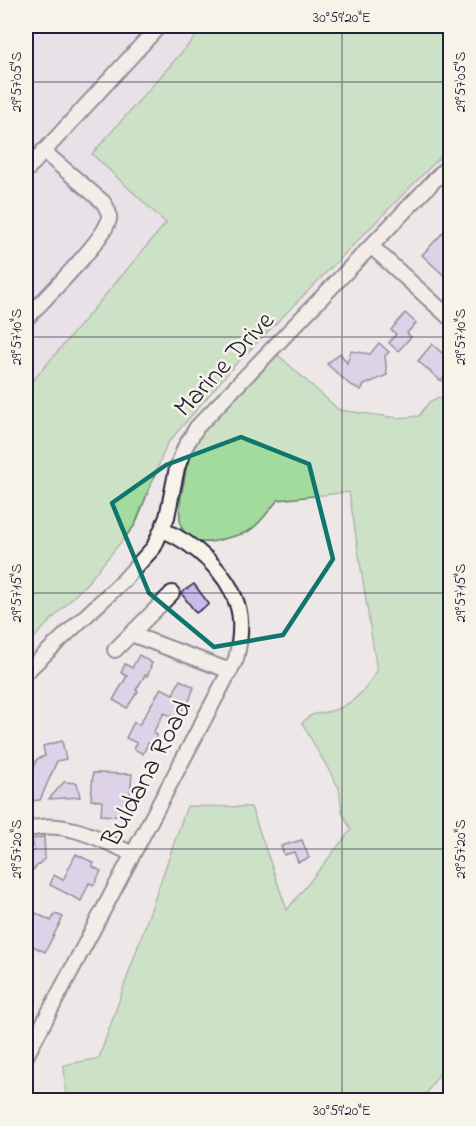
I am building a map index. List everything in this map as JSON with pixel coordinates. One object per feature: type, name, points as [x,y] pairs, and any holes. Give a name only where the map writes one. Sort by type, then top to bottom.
[{"type":"street","points":[[26,171],[159,26]]},
{"type":"street","points":[[26,319],[94,244],[107,227],[109,219],[109,212],[103,202],[44,151]]},
{"type":"street","name":"Marine Drive","points":[[26,672],[143,561],[154,547],[163,531],[177,468],[185,447],[197,427],[450,164]]},
{"type":"street","points":[[371,246],[450,318]]},
{"type":"street","name":"Buldana Road","points":[[26,1056],[236,659],[240,625],[237,605],[231,590],[208,561],[184,542],[163,531]]},
{"type":"street","points":[[115,650],[172,592]]},
{"type":"street","points":[[131,634],[230,671]]},
{"type":"street","points":[[26,830],[34,827],[56,826],[82,832],[133,854]]},
{"type":"highlighted area","points":[[241,437],[309,464],[333,559],[283,635],[214,647],[149,593],[112,503],[166,465]]},
{"type":"shaded area","points":[[26,26],[205,26],[92,154],[166,223],[26,389]]},
{"type":"green space","points":[[205,26],[450,26],[450,147],[233,367],[167,444],[135,525],[88,582],[26,646],[26,389],[166,223],[92,154]]},
{"type":"green space","points":[[278,355],[339,410],[398,418],[419,416],[429,402],[439,397],[450,407],[450,1058],[422,1100],[66,1100],[64,1065],[99,1058],[187,806],[251,807],[287,910],[351,830],[342,812],[339,788],[302,723],[312,715],[331,711],[352,701],[377,671],[349,492],[278,500],[261,521],[249,531],[207,542],[195,541],[187,536],[180,518],[181,494],[189,454],[195,443],[216,417]]},
{"type":"building","points":[[450,225],[450,281],[422,255]]},
{"type":"building","points":[[405,313],[416,323],[407,333],[411,337],[398,351],[389,343],[396,334],[391,330]]},
{"type":"building","points":[[379,343],[389,352],[385,356],[387,375],[364,385],[361,390],[349,384],[327,364],[340,353],[347,363],[351,351],[370,354]]},
{"type":"building","points":[[432,344],[450,360],[450,379],[446,375],[441,381],[418,361]]},
{"type":"building","points":[[194,584],[209,604],[196,613],[181,593]]},
{"type":"building","points":[[139,655],[152,663],[151,668],[127,708],[113,700],[127,676],[121,673],[125,664],[132,668]]},
{"type":"building","points":[[180,680],[194,687],[188,704],[186,703],[177,719],[164,713],[153,733],[157,735],[152,745],[148,743],[143,754],[134,749],[137,743],[126,738],[134,722],[139,725],[161,688],[173,694]]},
{"type":"building","points":[[62,741],[66,759],[57,761],[40,800],[29,801],[30,791],[26,787],[37,759],[45,756],[43,746]]},
{"type":"building","points":[[93,773],[132,774],[128,817],[101,815],[102,801],[91,800]]},
{"type":"building","points":[[64,782],[77,783],[80,797],[49,799]]},
{"type":"building","points":[[44,837],[45,858],[26,877],[26,857],[34,850],[32,839]]},
{"type":"building","points":[[302,840],[309,858],[298,862],[294,852],[284,855],[281,846]]},
{"type":"building","points":[[76,854],[94,863],[92,866],[101,871],[94,885],[89,883],[81,901],[50,885],[54,875],[63,880]]},
{"type":"building","points":[[30,910],[51,921],[55,914],[63,917],[45,952],[26,943],[26,920]]}]
